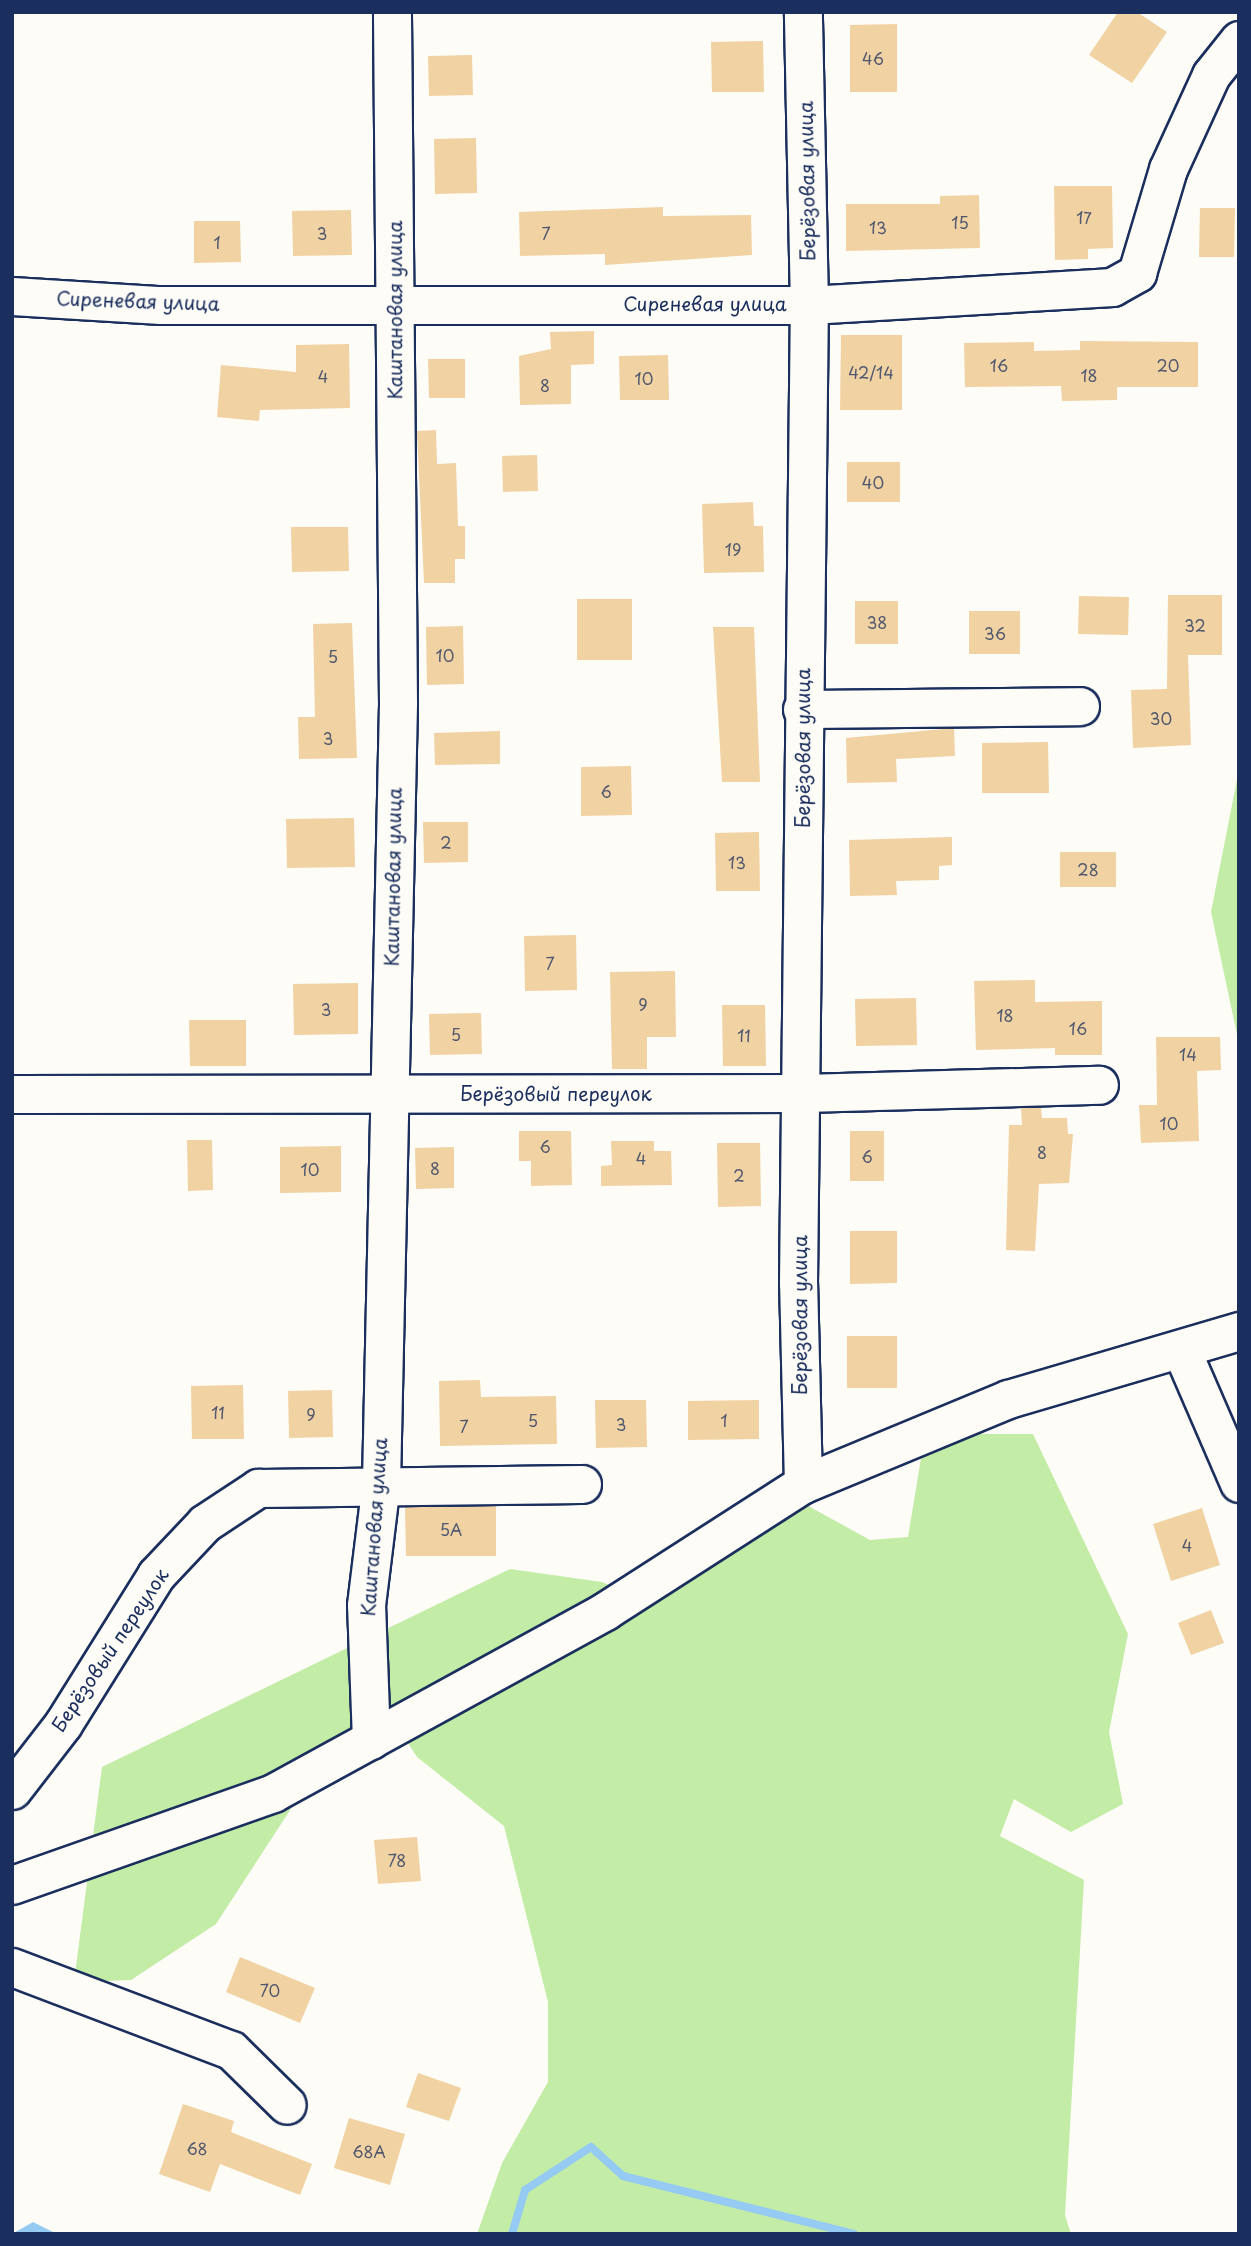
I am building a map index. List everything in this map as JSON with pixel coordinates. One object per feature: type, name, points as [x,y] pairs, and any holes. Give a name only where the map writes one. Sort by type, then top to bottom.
[{"type":"street","name":"Каштановая улица","points":[[371,1740],[366,1605],[381,1483],[398,703],[392,12]]},
{"type":"street","name":"Берёзовая улица","points":[[803,12],[809,305],[802,709],[804,1093],[797,1283],[803,1484]]},
{"type":"street","name":"Сиреневая улица","points":[[12,296],[161,305],[809,305],[1112,287],[1137,273],[1168,169],[1211,75],[1239,40]]},
{"type":"street","points":[[802,709],[1080,706]]},
{"type":"street","name":"Берёзовый переулок","points":[[12,1094],[804,1093],[1099,1085]]},
{"type":"street","points":[[12,1885],[274,1793],[605,1611],[803,1484],[1008,1399],[1239,1331]]},
{"type":"street","points":[[1181,1349],[1239,1483]]},
{"type":"street","name":"Берёзовый переулок","points":[[12,1790],[62,1724],[156,1575],[205,1523],[258,1488],[381,1483],[582,1484]]},
{"type":"street","points":[[12,1967],[231,2050],[287,2105]]},
{"type":"green space","points":[[1239,769],[1239,1044],[1211,912]]},
{"type":"green space","points":[[925,1434],[1033,1434],[1128,1634],[1109,1732],[1123,1804],[1071,1832],[1014,1799],[1000,1836],[1084,1880],[1065,2215],[1071,2234],[477,2234],[502,2163],[548,2082],[548,2002],[504,1826],[417,1757],[406,1740],[296,1801],[216,1924],[131,1980],[74,1982],[102,1767],[510,1569],[602,1582],[651,1604],[801,1502],[870,1540],[908,1537]]},
{"type":"water","points":[[33,2222],[57,2234],[12,2234]]},
{"type":"building","points":[[1118,12],[1137,12],[1167,32],[1132,83],[1089,55]]},
{"type":"building","points":[[897,24],[897,92],[850,92],[850,25]]},
{"type":"building","points":[[763,41],[764,92],[712,92],[711,42]]},
{"type":"building","points":[[472,55],[473,95],[429,96],[428,56]]},
{"type":"building","points":[[476,138],[477,193],[435,194],[434,139]]},
{"type":"building","points":[[1054,186],[1112,186],[1113,248],[1088,249],[1088,259],[1055,260]]},
{"type":"building","points":[[979,195],[980,248],[846,251],[846,204],[940,204],[940,196]]},
{"type":"building","points":[[663,207],[663,216],[751,215],[752,255],[605,265],[605,254],[520,256],[519,212]]},
{"type":"building","points":[[1200,208],[1235,208],[1234,257],[1199,257]]},
{"type":"building","points":[[351,210],[352,255],[293,256],[292,211]]},
{"type":"building","points":[[194,221],[240,221],[241,262],[194,263]]},
{"type":"building","points":[[594,331],[594,364],[571,365],[571,404],[520,405],[519,356],[551,349],[550,332]]},
{"type":"building","points":[[841,335],[902,335],[902,410],[840,410]]},
{"type":"building","points":[[1080,341],[1198,342],[1198,387],[1117,387],[1117,400],[1062,401],[1061,386],[965,387],[964,343],[1034,342],[1034,351],[1080,350]]},
{"type":"building","points":[[349,344],[350,408],[260,410],[259,421],[217,417],[221,365],[296,372],[296,345]]},
{"type":"building","points":[[668,355],[669,400],[620,400],[619,356]]},
{"type":"building","points":[[428,359],[465,359],[465,398],[429,398]]},
{"type":"building","points":[[436,430],[437,464],[456,463],[458,526],[465,526],[465,559],[455,559],[455,583],[424,583],[417,431]]},
{"type":"building","points":[[537,455],[538,491],[503,492],[502,456]]},
{"type":"building","points":[[847,462],[900,462],[900,502],[847,502]]},
{"type":"building","points":[[753,502],[754,526],[763,526],[764,572],[704,573],[702,504]]},
{"type":"building","points":[[291,527],[348,527],[349,571],[292,572]]},
{"type":"building","points":[[1168,595],[1222,595],[1222,655],[1188,655],[1191,745],[1133,748],[1131,690],[1167,689]]},
{"type":"building","points":[[1079,596],[1129,597],[1128,635],[1078,634]]},
{"type":"building","points":[[577,599],[632,599],[632,660],[577,660]]},
{"type":"building","points":[[855,601],[898,601],[898,644],[855,644]]},
{"type":"building","points":[[969,611],[1020,611],[1020,654],[969,654]]},
{"type":"building","points":[[352,623],[357,758],[299,759],[298,717],[315,717],[313,624]]},
{"type":"building","points":[[463,626],[464,684],[427,685],[426,627]]},
{"type":"building","points":[[713,627],[754,627],[760,782],[722,782]]},
{"type":"building","points":[[954,728],[955,756],[896,759],[897,782],[847,783],[846,738]]},
{"type":"building","points":[[500,731],[500,764],[435,765],[434,733]]},
{"type":"building","points":[[1048,742],[1049,793],[982,793],[982,743]]},
{"type":"building","points":[[631,766],[632,815],[581,816],[581,767]]},
{"type":"building","points":[[354,818],[355,867],[287,868],[286,819]]},
{"type":"building","points":[[423,822],[468,822],[468,862],[424,863]]},
{"type":"building","points":[[759,832],[760,891],[716,891],[715,833]]},
{"type":"building","points":[[952,837],[952,865],[939,866],[939,880],[896,881],[897,895],[850,896],[849,840]]},
{"type":"building","points":[[1060,852],[1116,852],[1116,887],[1060,887]]},
{"type":"building","points":[[576,935],[577,990],[525,991],[524,936]]},
{"type":"building","points":[[675,971],[676,1037],[647,1037],[647,1069],[612,1069],[610,972]]},
{"type":"building","points":[[1035,980],[1035,1002],[1102,1001],[1102,1055],[1055,1055],[1055,1048],[976,1050],[974,981]]},
{"type":"building","points":[[358,983],[358,1034],[294,1035],[293,984]]},
{"type":"building","points":[[916,998],[917,1045],[856,1046],[855,999]]},
{"type":"building","points":[[722,1005],[765,1005],[766,1066],[723,1066]]},
{"type":"building","points":[[481,1013],[482,1054],[430,1055],[429,1014]]},
{"type":"building","points":[[189,1020],[246,1020],[246,1066],[190,1066]]},
{"type":"building","points":[[1156,1037],[1220,1037],[1221,1070],[1197,1071],[1199,1141],[1141,1143],[1139,1105],[1157,1105]]},
{"type":"building","points":[[1021,1108],[1041,1108],[1042,1118],[1067,1118],[1068,1134],[1073,1134],[1069,1183],[1039,1184],[1035,1251],[1006,1250],[1009,1125],[1022,1125]]},
{"type":"building","points":[[519,1131],[571,1131],[572,1185],[531,1186],[531,1161],[519,1161]]},
{"type":"building","points":[[850,1131],[884,1131],[884,1181],[850,1181]]},
{"type":"building","points":[[187,1140],[212,1140],[213,1190],[188,1191]]},
{"type":"building","points":[[611,1141],[654,1141],[654,1151],[671,1151],[672,1185],[601,1186],[601,1166],[612,1165]]},
{"type":"building","points":[[717,1143],[760,1143],[761,1206],[718,1207]]},
{"type":"building","points":[[341,1146],[341,1192],[280,1193],[280,1147]]},
{"type":"building","points":[[454,1147],[454,1188],[416,1189],[415,1148]]},
{"type":"building","points":[[850,1231],[897,1231],[897,1283],[850,1284]]},
{"type":"building","points":[[847,1336],[897,1336],[897,1388],[847,1388]]},
{"type":"building","points":[[480,1380],[481,1397],[556,1396],[557,1444],[440,1446],[439,1381]]},
{"type":"building","points":[[243,1385],[244,1439],[192,1439],[191,1386]]},
{"type":"building","points":[[332,1390],[333,1437],[289,1438],[288,1391]]},
{"type":"building","points":[[595,1400],[646,1400],[647,1447],[596,1448]]},
{"type":"building","points":[[759,1400],[759,1439],[688,1440],[688,1401]]},
{"type":"building","points":[[496,1506],[496,1556],[406,1556],[405,1507]]},
{"type":"building","points":[[1202,1508],[1220,1565],[1171,1581],[1153,1524]]},
{"type":"building","points":[[1211,1610],[1224,1643],[1191,1655],[1178,1623]]},
{"type":"building","points":[[417,1837],[421,1881],[378,1884],[374,1840]]},
{"type":"building","points":[[240,1957],[315,1988],[300,2023],[226,1992]]},
{"type":"building","points":[[418,2073],[461,2088],[449,2121],[406,2107]]},
{"type":"building","points":[[183,2104],[234,2121],[231,2132],[312,2164],[300,2195],[220,2164],[210,2192],[159,2174]]},
{"type":"building","points":[[349,2118],[405,2134],[390,2185],[334,2168]]},
{"type":"waterway","points":[[512,2234],[525,2190],[591,2147],[623,2176],[854,2234]]}]
